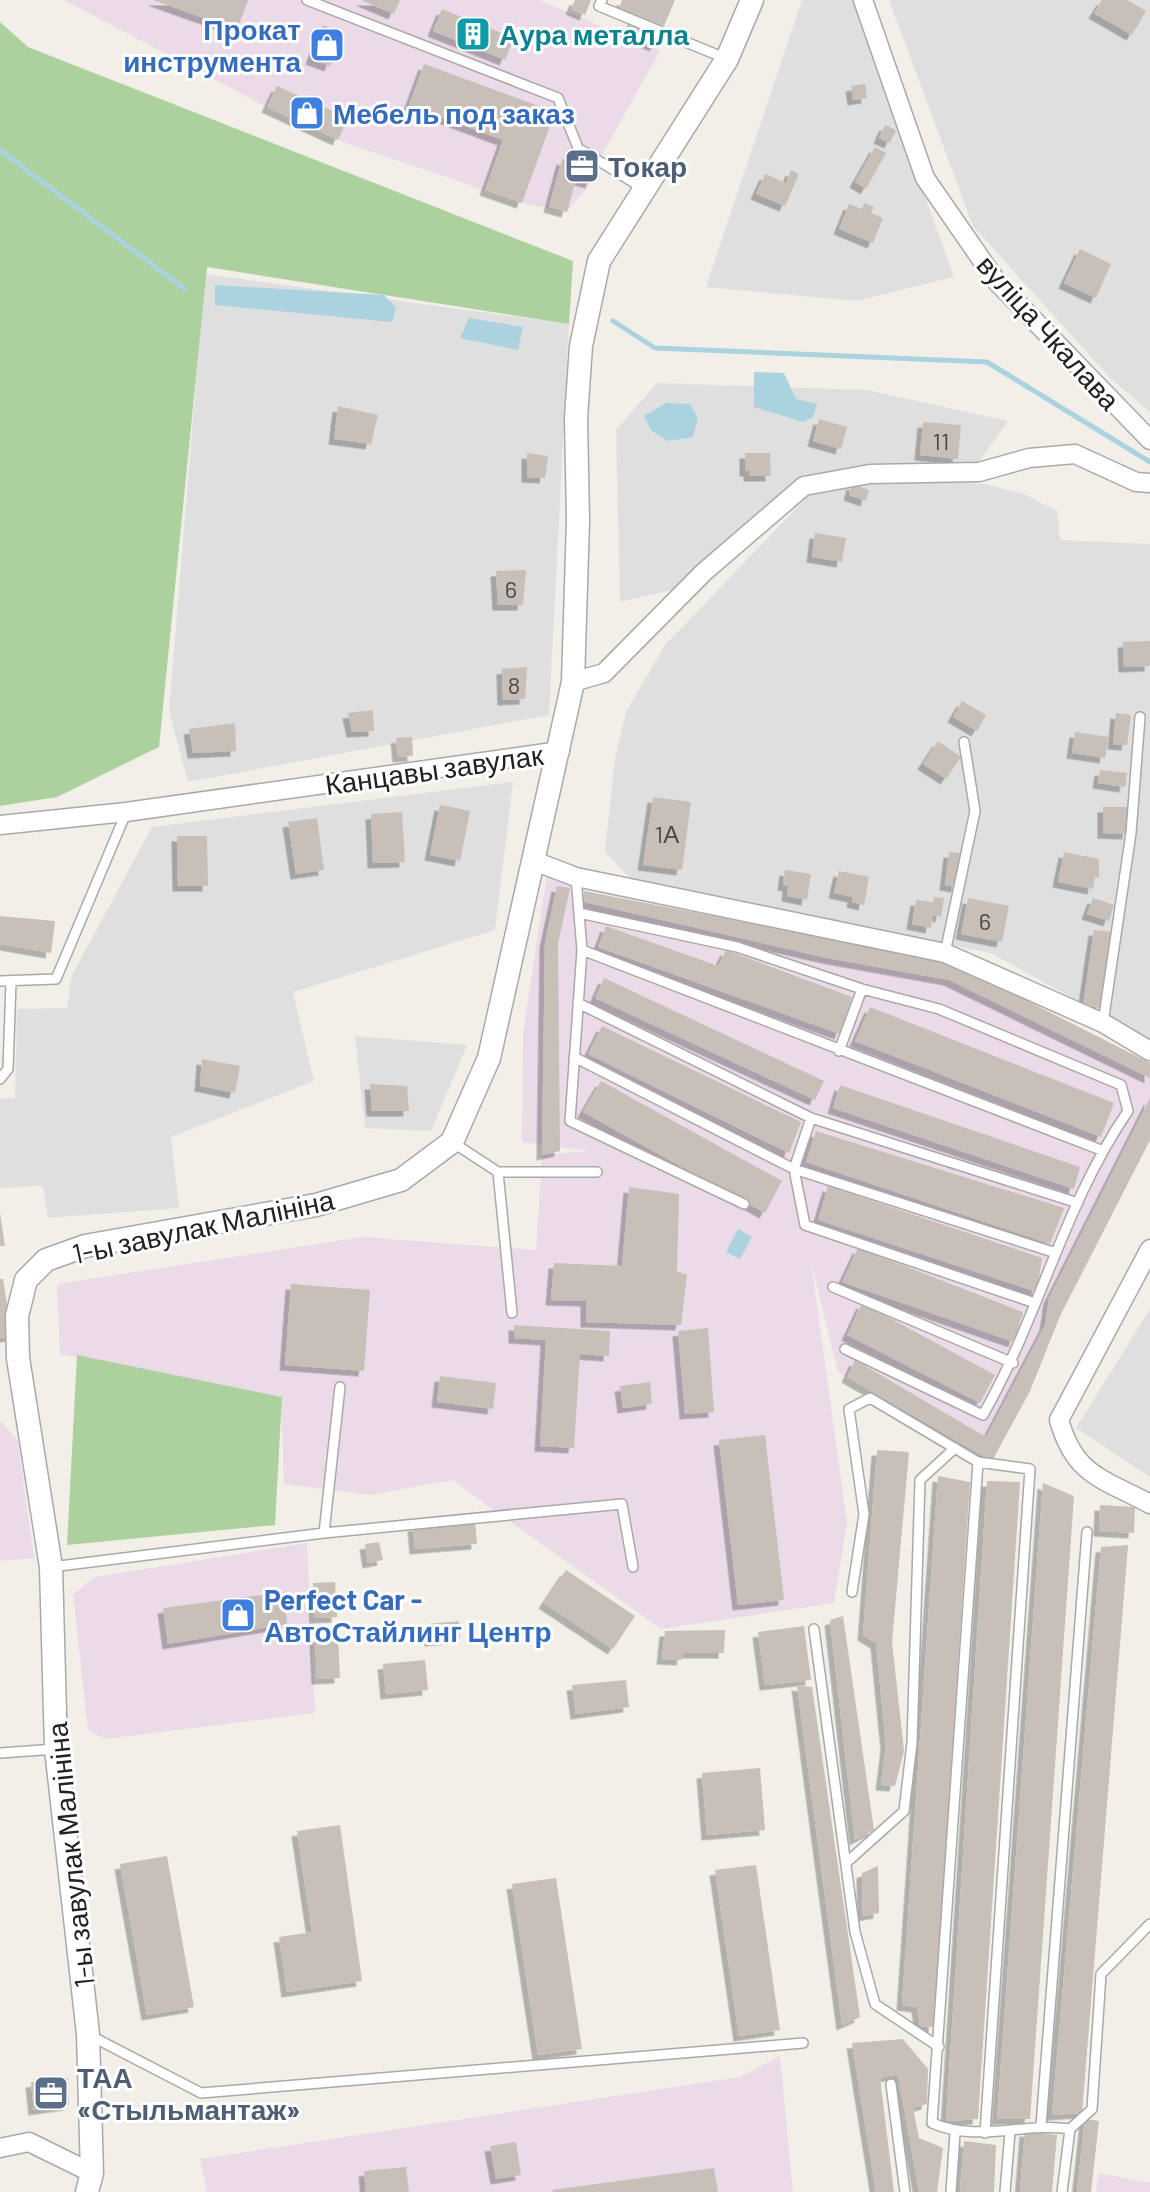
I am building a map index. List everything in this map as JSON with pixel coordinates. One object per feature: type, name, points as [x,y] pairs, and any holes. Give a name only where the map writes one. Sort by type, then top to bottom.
[{"type":"street","name":"Канцавы завулак","points":[[0,825],[126,812],[560,751],[573,682],[578,521],[576,418],[581,346],[599,261],[727,59],[752,0]]},
{"type":"street","name":"вуліца Чкалава","points":[[863,0],[925,178],[997,282],[1150,440]]},
{"type":"street","points":[[573,682],[604,673],[704,572],[804,486],[870,474],[979,472],[1029,458],[1075,454],[1143,482],[1150,499]]},
{"type":"street","name":"1-ы завулак Малініна","points":[[90,2182],[88,2034],[56,1749],[51,1567],[14,1359],[17,1316],[26,1280],[46,1260],[85,1246],[316,1205],[401,1180],[452,1142],[489,1058],[560,751]]},
{"type":"street","points":[[534,861],[576,877],[945,953],[1103,1023],[1150,1051]]},
{"type":"street","points":[[1150,1249],[1059,1420],[1067,1446],[1082,1468],[1150,1504]]},
{"type":"street","points":[[0,2148],[29,2142],[90,2182]]},
{"type":"lane","points":[[307,0],[558,98],[578,148],[644,189]]},
{"type":"lane","points":[[602,0],[599,6],[727,59]]},
{"type":"lane","points":[[1103,1023],[1131,833],[1140,717]]},
{"type":"lane","points":[[945,953],[975,811],[964,742]]},
{"type":"lane","points":[[0,981],[56,979],[126,812]]},
{"type":"lane","points":[[576,877],[582,950],[570,1121],[744,1204]]},
{"type":"lane","points":[[579,913],[737,947],[862,989],[939,1009],[1121,1085],[1128,1111],[1101,1150],[1035,1303],[1013,1363],[983,1415],[845,1349]]},
{"type":"lane","points":[[582,950],[1101,1150]]},
{"type":"lane","points":[[0,1079],[8,1069],[11,982]]},
{"type":"lane","points":[[839,1051],[862,989]]},
{"type":"lane","points":[[578,1003],[811,1118],[1078,1203]]},
{"type":"lane","points":[[574,1057],[794,1169],[1056,1253]]},
{"type":"lane","points":[[811,1118],[794,1169],[805,1225],[1035,1303]]},
{"type":"lane","points":[[452,1142],[498,1172],[597,1172]]},
{"type":"lane","points":[[498,1172],[512,1313]]},
{"type":"lane","points":[[833,1287],[1013,1363]]},
{"type":"lane","points":[[324,1533],[340,1387]]},
{"type":"lane","points":[[852,1592],[864,1514],[849,1409],[870,1398],[978,1462],[1030,1469],[985,2133]]},
{"type":"lane","points":[[846,1863],[904,1811],[912,1743],[920,1480],[955,1448]]},
{"type":"lane","points":[[978,1462],[932,2123],[955,2133],[1010,2132],[1041,2125],[1070,2129]]},
{"type":"lane","points":[[51,1567],[324,1533],[622,1504],[633,1567]]},
{"type":"lane","points":[[1041,2125],[1087,1532]]},
{"type":"lane","points":[[814,1629],[855,1932],[875,2004],[939,2047]]},
{"type":"lane","points":[[0,1753],[56,1749]]},
{"type":"lane","points":[[1062,2192],[1070,2129],[1092,2109],[1101,1974],[1150,1924]]},
{"type":"lane","points":[[88,2034],[201,2093],[803,2043]]},
{"type":"lane","points":[[891,2084],[905,2192]]},
{"type":"lane","points":[[1005,2192],[1010,2132]]},
{"type":"lane","points":[[951,2192],[955,2133]]},
{"type":"shaded area","points":[[64,0],[539,0],[660,51],[595,167],[591,183],[567,212],[522,203],[338,140],[267,107]]},
{"type":"shaded area","points":[[802,0],[854,0],[954,277],[857,301],[706,287]]},
{"type":"shaded area","points":[[889,0],[1150,0],[1150,412],[1110,378],[973,226]]},
{"type":"shaded area","points":[[205,274],[569,324],[549,715],[188,782],[169,711]]},
{"type":"shaded area","points":[[657,383],[867,390],[1008,421],[976,466],[861,469],[798,479],[677,589],[620,602],[616,430]]},
{"type":"shaded area","points":[[897,480],[985,484],[1024,494],[1057,511],[1060,540],[1150,544],[1150,1041],[991,953],[636,884],[605,852],[615,758],[626,712],[665,645],[810,494],[843,485]]},
{"type":"shaded area","points":[[513,782],[495,930],[293,992],[314,1081],[171,1137],[179,1208],[48,1218],[43,1186],[0,1188],[0,1099],[15,1098],[17,1009],[67,1008],[72,975],[152,827]]},
{"type":"shaded area","points":[[547,874],[584,891],[952,963],[1150,1063],[1150,1140],[1060,1316],[1030,1391],[992,1461],[838,1372],[811,1262],[847,1523],[834,1603],[661,1629],[452,1480],[370,1495],[284,1484],[281,1397],[60,1354],[57,1284],[363,1237],[536,1250],[542,1155],[590,1151],[522,1142],[523,1033]]},
{"type":"shaded area","points":[[355,1036],[467,1045],[431,1131],[365,1128]]},
{"type":"shaded area","points":[[1150,1309],[1150,1477],[1076,1428]]},
{"type":"shaded area","points":[[0,1420],[18,1441],[34,1558],[0,1561]]},
{"type":"shaded area","points":[[307,1543],[315,1713],[105,1739],[88,1730],[73,1594],[95,1577]]},
{"type":"shaded area","points":[[780,2056],[793,2192],[207,2192],[200,2159],[740,2077]]},
{"type":"shaded area","points":[[1099,2173],[1150,2183],[1150,2192],[1096,2192]]},
{"type":"green space","points":[[0,22],[28,47],[573,261],[569,324],[207,267],[159,747],[57,797],[0,806]]},
{"type":"green space","points":[[77,1355],[282,1397],[275,1525],[67,1545]]},
{"type":"water","points":[[215,285],[384,295],[396,308],[392,322],[215,305]]},
{"type":"water","points":[[469,318],[523,327],[518,350],[460,338]]},
{"type":"water","points":[[754,372],[784,373],[796,399],[817,404],[813,417],[803,422],[754,407]]},
{"type":"water","points":[[666,403],[690,404],[698,418],[693,437],[668,441],[652,431],[644,416]]},
{"type":"water","points":[[738,1229],[752,1237],[740,1259],[726,1252]]},
{"type":"building","points":[[153,0],[248,0],[237,30]]},
{"type":"building","points":[[361,0],[400,0],[394,14]]},
{"type":"building","points":[[575,0],[591,0],[585,15],[571,9]]},
{"type":"building","points":[[622,0],[675,0],[664,26],[619,8]]},
{"type":"building","points":[[1102,0],[1127,0],[1146,11],[1132,35],[1094,13]]},
{"type":"building","name":"Аура металла","points":[[442,9],[514,38],[505,60],[433,31]]},
{"type":"building","points":[[628,24],[659,37],[655,46],[624,33]]},
{"type":"building","name":"Прокат инструмента","points":[[323,25],[342,32],[330,66],[311,59]]},
{"type":"building","points":[[424,64],[555,112],[522,203],[485,190],[503,140],[409,105]]},
{"type":"building","points":[[865,84],[867,98],[853,100],[851,86]]},
{"type":"building","name":"Мебель под заказ","points":[[277,86],[348,118],[338,140],[267,107]]},
{"type":"building","points":[[885,125],[896,130],[890,143],[879,138]]},
{"type":"building","points":[[875,147],[886,153],[866,189],[855,182]]},
{"type":"building","points":[[562,159],[595,167],[591,183],[576,179],[567,212],[549,207]]},
{"type":"building","points":[[791,170],[799,174],[785,206],[756,194],[765,174],[786,183]]},
{"type":"building","points":[[864,203],[874,207],[871,213],[883,218],[873,243],[839,229],[849,204],[862,209]]},
{"type":"building","points":[[1080,249],[1111,264],[1096,298],[1064,283]]},
{"type":"building","points":[[338,406],[378,415],[371,444],[334,439]]},
{"type":"building","points":[[819,419],[847,427],[841,449],[813,441]]},
{"type":"building","points":[[923,422],[961,425],[958,459],[920,455]]},
{"type":"building","points":[[527,453],[548,456],[545,478],[527,477]]},
{"type":"building","points":[[745,453],[770,453],[771,476],[749,476],[749,471],[745,471]]},
{"type":"building","points":[[852,484],[869,490],[866,501],[849,495]]},
{"type":"building","points":[[815,533],[846,538],[842,562],[812,557]]},
{"type":"building","points":[[526,570],[523,605],[498,605],[496,571]]},
{"type":"building","points":[[1150,641],[1150,666],[1124,667],[1123,642]]},
{"type":"building","points":[[527,667],[525,699],[503,700],[502,669]]},
{"type":"building","points":[[962,701],[986,715],[977,731],[953,717]]},
{"type":"building","points":[[373,710],[374,731],[352,732],[348,713]]},
{"type":"building","points":[[1116,713],[1131,715],[1127,745],[1113,744]]},
{"type":"building","points":[[235,723],[236,751],[193,753],[189,729]]},
{"type":"building","points":[[1075,732],[1109,737],[1105,758],[1072,753]]},
{"type":"building","points":[[412,737],[413,756],[398,757],[396,738]]},
{"type":"building","points":[[938,741],[961,757],[946,779],[923,764]]},
{"type":"building","points":[[1100,770],[1127,773],[1125,787],[1098,783]]},
{"type":"building","points":[[653,797],[691,802],[682,870],[643,865]]},
{"type":"building","points":[[440,805],[470,811],[460,861],[430,855]]},
{"type":"building","points":[[1103,807],[1129,807],[1128,834],[1103,833]]},
{"type":"building","points":[[402,812],[405,862],[373,863],[371,814]]},
{"type":"building","points":[[317,818],[324,870],[296,874],[288,822]]},
{"type":"building","points":[[177,836],[207,836],[208,886],[178,886]]},
{"type":"building","points":[[949,852],[962,853],[957,887],[945,885]]},
{"type":"building","points":[[1064,852],[1099,859],[1099,878],[1095,877],[1093,889],[1058,882]]},
{"type":"building","points":[[785,870],[811,874],[807,900],[787,896],[788,886],[783,885]]},
{"type":"building","points":[[839,871],[869,877],[864,905],[852,902],[853,897],[834,893]]},
{"type":"building","points":[[557,886],[570,888],[558,944],[560,1151],[542,1155],[545,942]]},
{"type":"building","points":[[584,891],[952,963],[1150,1063],[1150,1078],[949,980],[827,958],[584,902]]},
{"type":"building","points":[[934,897],[944,898],[941,917],[933,915],[931,928],[912,924],[916,900],[933,902]]},
{"type":"building","points":[[968,898],[1009,906],[1002,942],[961,934]]},
{"type":"building","points":[[1093,898],[1114,905],[1109,921],[1087,914]]},
{"type":"building","points":[[0,916],[55,921],[51,953],[0,944]]},
{"type":"building","points":[[606,926],[718,966],[726,950],[852,997],[840,1034],[598,947]]},
{"type":"building","points":[[1094,930],[1112,932],[1101,1008],[1083,1005]]},
{"type":"building","points":[[604,978],[824,1081],[815,1100],[595,998]]},
{"type":"building","points":[[870,1007],[1114,1103],[1101,1137],[855,1041]]},
{"type":"building","points":[[602,1026],[801,1122],[789,1153],[588,1054]]},
{"type":"building","points":[[202,1059],[240,1066],[235,1093],[200,1086]]},
{"type":"building","points":[[601,1081],[782,1181],[765,1213],[583,1112]]},
{"type":"building","points":[[370,1084],[407,1086],[409,1111],[372,1111]]},
{"type":"building","points":[[840,1085],[1080,1167],[1074,1189],[833,1108]]},
{"type":"building","points":[[1150,1098],[1150,1140],[1060,1316],[1030,1391],[992,1461],[847,1377],[855,1360],[986,1437],[1045,1325],[1049,1298]]},
{"type":"building","points":[[816,1131],[1064,1208],[1050,1244],[806,1162]]},
{"type":"building","points":[[828,1186],[1042,1258],[1037,1292],[818,1220]]},
{"type":"building","points":[[629,1187],[679,1194],[677,1271],[687,1275],[681,1325],[586,1322],[586,1301],[551,1300],[554,1263],[622,1266]]},
{"type":"building","points":[[0,1212],[5,1246],[0,1246]]},
{"type":"building","points":[[858,1248],[1023,1312],[1014,1342],[842,1282]]},
{"type":"building","points":[[0,1279],[3,1279],[12,1336],[0,1338]]},
{"type":"building","points":[[291,1284],[370,1290],[364,1371],[285,1365]]},
{"type":"building","points":[[862,1303],[995,1375],[980,1403],[847,1335]]},
{"type":"building","points":[[514,1325],[610,1331],[609,1356],[580,1354],[574,1448],[540,1446],[546,1340],[514,1338]]},
{"type":"building","points":[[708,1328],[714,1412],[685,1414],[678,1331]]},
{"type":"building","points":[[440,1376],[496,1383],[493,1409],[437,1402]]},
{"type":"building","points":[[650,1382],[652,1404],[623,1408],[620,1386]]},
{"type":"building","points":[[765,1435],[784,1600],[738,1605],[719,1440]]},
{"type":"building","points":[[877,1450],[909,1452],[892,1642],[904,1751],[895,1786],[881,1785],[886,1745],[876,1643],[863,1635]]},
{"type":"building","points":[[938,1476],[970,1482],[934,2027],[920,2026],[917,2007],[902,2005]]},
{"type":"building","points":[[987,1481],[1020,1482],[978,2119],[946,2121]]},
{"type":"building","points":[[1043,1483],[1074,1496],[1030,2119],[997,2119]]},
{"type":"building","points":[[1100,1505],[1135,1507],[1134,1533],[1099,1531]]},
{"type":"building","points":[[475,1521],[477,1544],[415,1549],[413,1526]]},
{"type":"building","points":[[379,1542],[383,1560],[368,1563],[365,1544]]},
{"type":"building","points":[[1128,1545],[1082,2113],[1052,2115],[1101,1547]]},
{"type":"building","points":[[566,1570],[635,1616],[613,1649],[544,1603]]},
{"type":"building","points":[[335,1582],[337,1617],[315,1618],[313,1583]]},
{"type":"building","points":[[284,1592],[287,1624],[168,1644],[163,1608]]},
{"type":"building","points":[[843,1616],[874,1830],[855,1840],[830,1620]]},
{"type":"building","points":[[459,1621],[460,1638],[430,1641],[428,1624]]},
{"type":"building","points":[[804,1626],[811,1680],[765,1685],[758,1632]]},
{"type":"building","points":[[725,1630],[724,1653],[683,1653],[682,1660],[662,1659],[665,1631]]},
{"type":"building","points":[[338,1636],[340,1678],[317,1679],[315,1637]]},
{"type":"building","points":[[425,1660],[428,1690],[386,1694],[383,1664]]},
{"type":"building","points":[[626,1680],[629,1707],[576,1714],[572,1685]]},
{"type":"building","points":[[797,1685],[812,1687],[860,2017],[842,2025]]},
{"type":"building","points":[[760,1768],[765,1830],[707,1835],[702,1773]]},
{"type":"building","points":[[340,1825],[362,1981],[287,1992],[279,1937],[312,1932],[297,1831]]},
{"type":"building","points":[[167,1856],[194,2007],[147,2015],[120,1864]]},
{"type":"building","points":[[756,1865],[780,2030],[739,2036],[715,1870]]},
{"type":"building","points":[[878,1866],[879,1913],[863,1916],[862,1873]]},
{"type":"building","points":[[556,1878],[582,2049],[538,2055],[512,1884]]},
{"type":"building","points":[[903,2039],[928,2069],[927,2104],[913,2108],[919,2138],[943,2148],[937,2192],[919,2192],[898,2074],[880,2078],[894,2192],[876,2192],[852,2043]]},
{"type":"building","name":"ТАА «Стыльмантаж»","points":[[68,2078],[69,2105],[34,2110],[31,2082]]},
{"type":"building","points":[[1085,2119],[1099,2121],[1091,2192],[1077,2192]]},
{"type":"building","points":[[1025,2131],[1057,2135],[1052,2192],[1020,2192]]},
{"type":"building","points":[[964,2141],[996,2145],[994,2192],[960,2192]]},
{"type":"building","points":[[516,2142],[521,2175],[496,2179],[490,2146]]},
{"type":"building","points":[[406,2167],[409,2192],[366,2192],[364,2171]]},
{"type":"building","points":[[714,2168],[718,2192],[552,2190]]},
{"type":"waterway","points":[[0,150],[185,289]]},
{"type":"waterway","points":[[613,321],[655,348],[987,362],[1150,462]]},
{"type":"place","name":"Аура металла","points":[[473,34]]},
{"type":"place","name":"Прокат инструмента","points":[[327,45]]},
{"type":"place","name":"Мебель под заказ","points":[[307,113]]},
{"type":"place","name":"Токар","points":[[582,166]]},
{"type":"place","name":"Perfect Car - АвтоСтайлинг Центр","points":[[238,1615]]},
{"type":"place","name":"ТАА «Стыльмантаж»","points":[[51,2093]]}]
